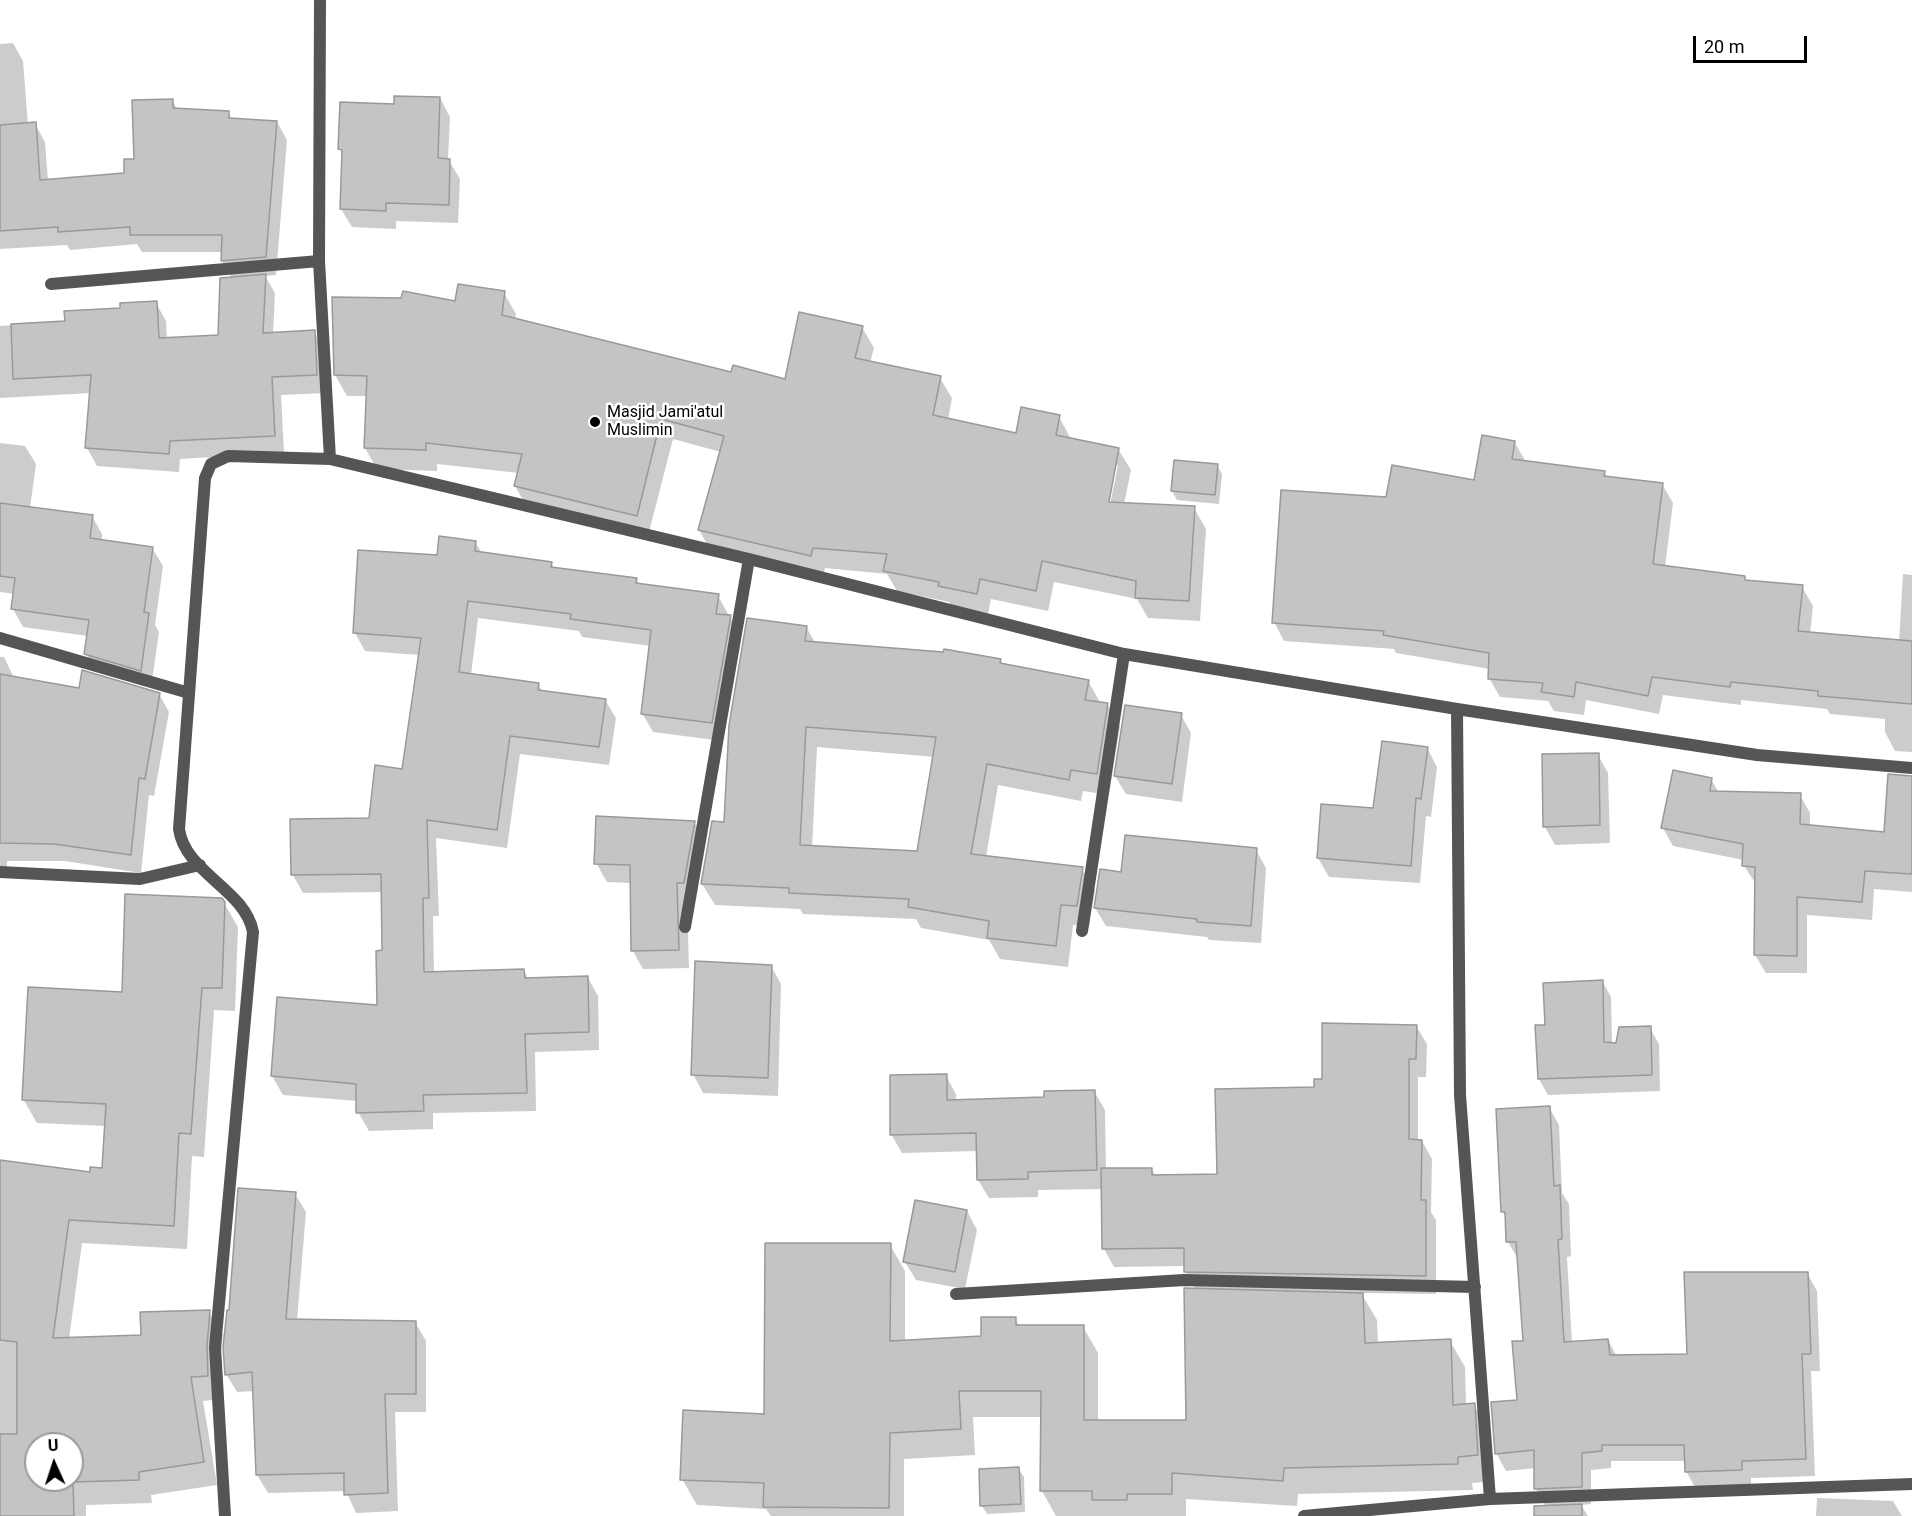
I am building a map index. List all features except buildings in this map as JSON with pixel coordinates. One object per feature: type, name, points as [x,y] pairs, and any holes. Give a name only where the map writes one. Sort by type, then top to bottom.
[{"type":"street","points":[[320,0],[319,261],[330,459]]},
{"type":"street","points":[[51,284],[319,261]]},
{"type":"street","points":[[225,1516],[215,1347],[253,932],[247,913],[182,844],[179,829],[205,478],[211,464],[228,456],[330,459],[749,559],[1124,654],[1456,710],[1757,755],[1912,768]]},
{"type":"street","points":[[685,927],[749,559]]},
{"type":"street","points":[[0,638],[189,693]]},
{"type":"street","points":[[1082,931],[1124,654]]},
{"type":"street","points":[[1456,710],[1460,1095],[1490,1499]]},
{"type":"street","points":[[0,872],[140,879],[200,865]]},
{"type":"street","points":[[956,1294],[1184,1280],[1475,1287]]},
{"type":"street","points":[[1304,1516],[1490,1499],[1912,1484]]},
{"type":"place","name":"Masjid Jami'atul Muslimin","points":[[595,422]]}]
